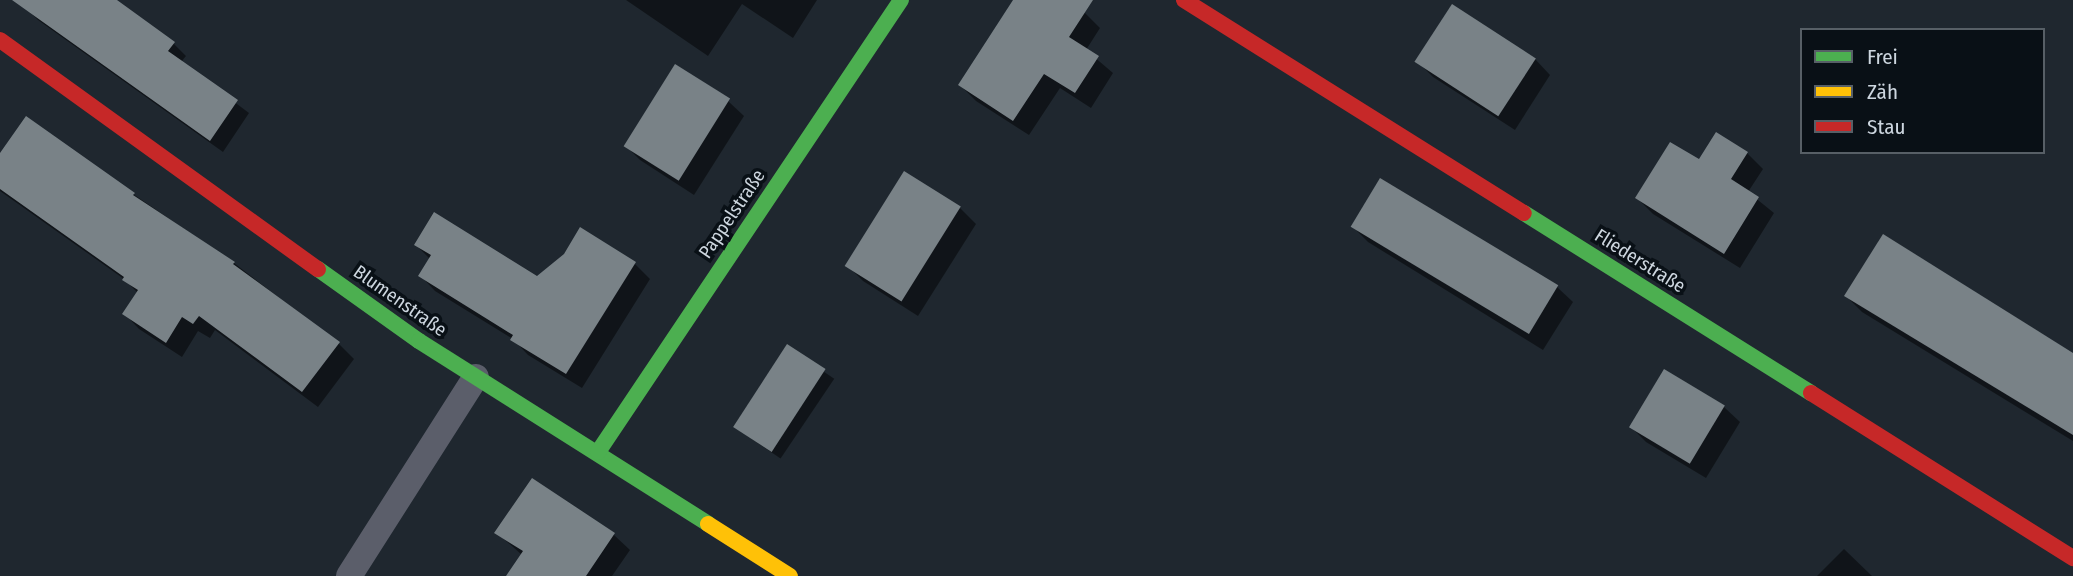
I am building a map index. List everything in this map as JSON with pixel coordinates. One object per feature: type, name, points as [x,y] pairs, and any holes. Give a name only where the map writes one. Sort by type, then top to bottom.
[{"type":"street","name":"Pappelstraße","points":[[598,452],[901,0]]},
{"type":"street","name":"Fliederstraße","points":[[1184,0],[2073,558]]},
{"type":"street","name":"Blumenstraße","points":[[0,40],[419,341],[790,576]]},
{"type":"lane","points":[[349,576],[476,377]]},
{"type":"building","points":[[12,0],[117,0],[175,42],[168,51],[238,100],[210,141]]},
{"type":"building","points":[[1013,0],[1093,0],[1069,37],[1099,56],[1075,93],[1044,74],[1013,121],[958,85]]},
{"type":"building","points":[[1452,4],[1536,58],[1498,116],[1414,62]]},
{"type":"building","points":[[675,64],[730,98],[679,181],[624,146]]},
{"type":"building","points":[[26,116],[135,193],[133,195],[235,262],[233,264],[340,342],[302,392],[199,316],[193,324],[182,317],[166,343],[122,314],[138,290],[122,280],[124,277],[0,189],[0,153]]},
{"type":"building","points":[[1716,132],[1748,152],[1731,179],[1759,197],[1724,254],[1635,198],[1670,142],[1699,159]]},
{"type":"building","points":[[904,171],[961,207],[901,301],[845,266]]},
{"type":"building","points":[[1380,178],[1558,285],[1529,334],[1351,227]]},
{"type":"building","points":[[434,212],[537,276],[564,254],[580,227],[636,262],[566,374],[510,340],[513,335],[418,276],[431,255],[414,245]]},
{"type":"building","points":[[1883,234],[2073,353],[2073,435],[1844,296]]},
{"type":"building","points":[[787,344],[826,369],[772,452],[733,427]]},
{"type":"building","points":[[1664,369],[1725,406],[1690,464],[1629,427]]},
{"type":"building","points":[[532,478],[615,533],[586,576],[506,576],[523,551],[494,533]]},
{"type":"traffic: fast","points":[[598,452],[901,0]]},
{"type":"traffic: fast","points":[[1524,213],[1811,393]]},
{"type":"traffic: fast","points":[[318,269],[419,341],[708,524]]},
{"type":"traffic: slow","points":[[708,524],[790,576]]},
{"type":"traffic: jam","points":[[1184,0],[1524,213]]},
{"type":"traffic: jam","points":[[0,40],[318,269]]},
{"type":"traffic: jam","points":[[1811,393],[2073,558]]}]
